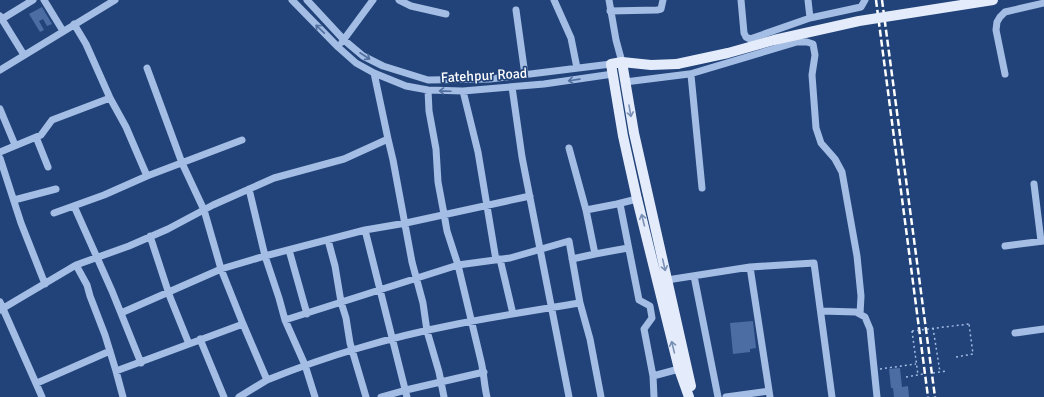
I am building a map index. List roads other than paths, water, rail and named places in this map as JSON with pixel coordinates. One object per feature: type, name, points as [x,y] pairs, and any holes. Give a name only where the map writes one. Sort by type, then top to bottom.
[{"type":"main road","points":[[613,74],[650,65],[677,64],[859,21],[993,0]]},
{"type":"main road","points":[[611,64],[624,72],[634,133],[689,381],[695,397]]},
{"type":"main road","points":[[611,64],[623,136],[679,369],[689,397]]},
{"type":"street","points":[[24,55],[1,18],[33,0]]},
{"type":"street","points":[[44,0],[63,31]]},
{"type":"street","points":[[0,70],[115,0]]},
{"type":"street","name":"Fatehpur Road","points":[[292,0],[338,47],[356,63],[374,73],[406,86],[428,90],[463,92],[613,74]]},
{"type":"street","points":[[307,0],[344,40],[363,56],[383,66],[428,80],[471,81],[611,64]]},
{"type":"street","points":[[338,47],[373,0]]},
{"type":"street","points":[[399,0],[411,6],[446,14]]},
{"type":"street","points":[[554,0],[571,38],[577,68]]},
{"type":"street","points":[[609,0],[610,11],[624,72],[690,74],[797,42],[807,42],[813,44],[815,55],[812,74],[816,128],[821,144],[835,159],[842,172],[857,256],[861,296],[860,314]]},
{"type":"street","points":[[610,11],[657,10],[661,9],[663,0]]},
{"type":"street","points":[[741,0],[744,33],[746,37],[750,39],[755,55]]},
{"type":"street","points":[[808,0],[810,18]]},
{"type":"street","points":[[750,39],[810,18],[861,7],[865,0]]},
{"type":"street","points":[[1005,74],[996,30],[997,22],[1005,12],[1044,3]]},
{"type":"street","points":[[516,10],[524,75]]},
{"type":"street","points":[[74,24],[86,44],[110,98],[126,127],[147,176]]},
{"type":"street","points":[[147,68],[182,163],[204,210],[221,269],[267,380]]},
{"type":"street","points":[[374,73],[406,223],[412,262],[417,278],[427,331],[439,372],[444,397]]},
{"type":"street","points":[[690,74],[692,77],[702,188]]},
{"type":"street","points":[[512,87],[522,156],[569,397]]},
{"type":"street","points":[[428,90],[429,111],[436,149],[438,182],[447,231],[458,265],[484,372],[484,389],[486,397]]},
{"type":"street","points":[[463,92],[478,152],[486,205],[498,259],[513,314]]},
{"type":"street","points":[[0,152],[45,132],[48,124],[52,120],[110,98]]},
{"type":"street","points":[[0,109],[15,145]]},
{"type":"street","points":[[36,137],[48,167]]},
{"type":"street","points":[[42,397],[1,306],[45,284],[76,265],[168,229],[204,210],[274,178],[344,159],[388,139]]},
{"type":"street","points":[[54,213],[104,195],[147,176],[242,140]]},
{"type":"street","points":[[569,148],[586,210],[595,254]]},
{"type":"street","points":[[0,158],[21,223],[45,284]]},
{"type":"street","points":[[1005,246],[1042,241],[1034,184]]},
{"type":"street","points":[[14,200],[56,189]]},
{"type":"street","points":[[249,189],[265,256],[285,320],[305,365],[315,397]]},
{"type":"street","points":[[120,312],[221,269],[265,256],[365,230],[406,223],[530,196]]},
{"type":"street","points":[[586,210],[638,199]]},
{"type":"street","points":[[620,204],[639,300],[650,306],[652,318],[644,330],[653,376],[654,397]]},
{"type":"street","points":[[74,206],[141,363]]},
{"type":"street","points":[[365,230],[406,393]]},
{"type":"street","points":[[150,236],[189,344]]},
{"type":"street","points":[[328,240],[335,266],[341,302],[346,318],[351,350],[366,397]]},
{"type":"street","points":[[285,320],[458,265],[510,258],[540,248],[569,241],[580,303],[590,340],[600,397]]},
{"type":"street","points":[[572,259],[628,248]]},
{"type":"street","points":[[290,250],[307,314]]},
{"type":"street","points":[[667,280],[750,267],[814,263],[832,397]]},
{"type":"street","points":[[76,265],[87,284],[110,351],[123,397]]},
{"type":"street","points":[[726,397],[770,394],[750,267]]},
{"type":"street","points":[[694,276],[718,397]]},
{"type":"street","points":[[239,397],[267,380],[305,365],[351,350],[471,321],[580,303]]},
{"type":"street","points":[[821,311],[856,312],[865,317],[870,329],[877,397]]},
{"type":"street","points":[[116,371],[243,324]]},
{"type":"street","points":[[1015,333],[1044,329]]},
{"type":"street","points":[[200,340],[224,397]]},
{"type":"street","points":[[37,383],[110,351]]},
{"type":"street","points":[[653,376],[679,369]]},
{"type":"street","points":[[381,397],[406,393],[440,382],[484,372]]},
{"type":"railway","points":[[876,0],[928,397]]},
{"type":"railway","points":[[882,0],[935,397]]}]
